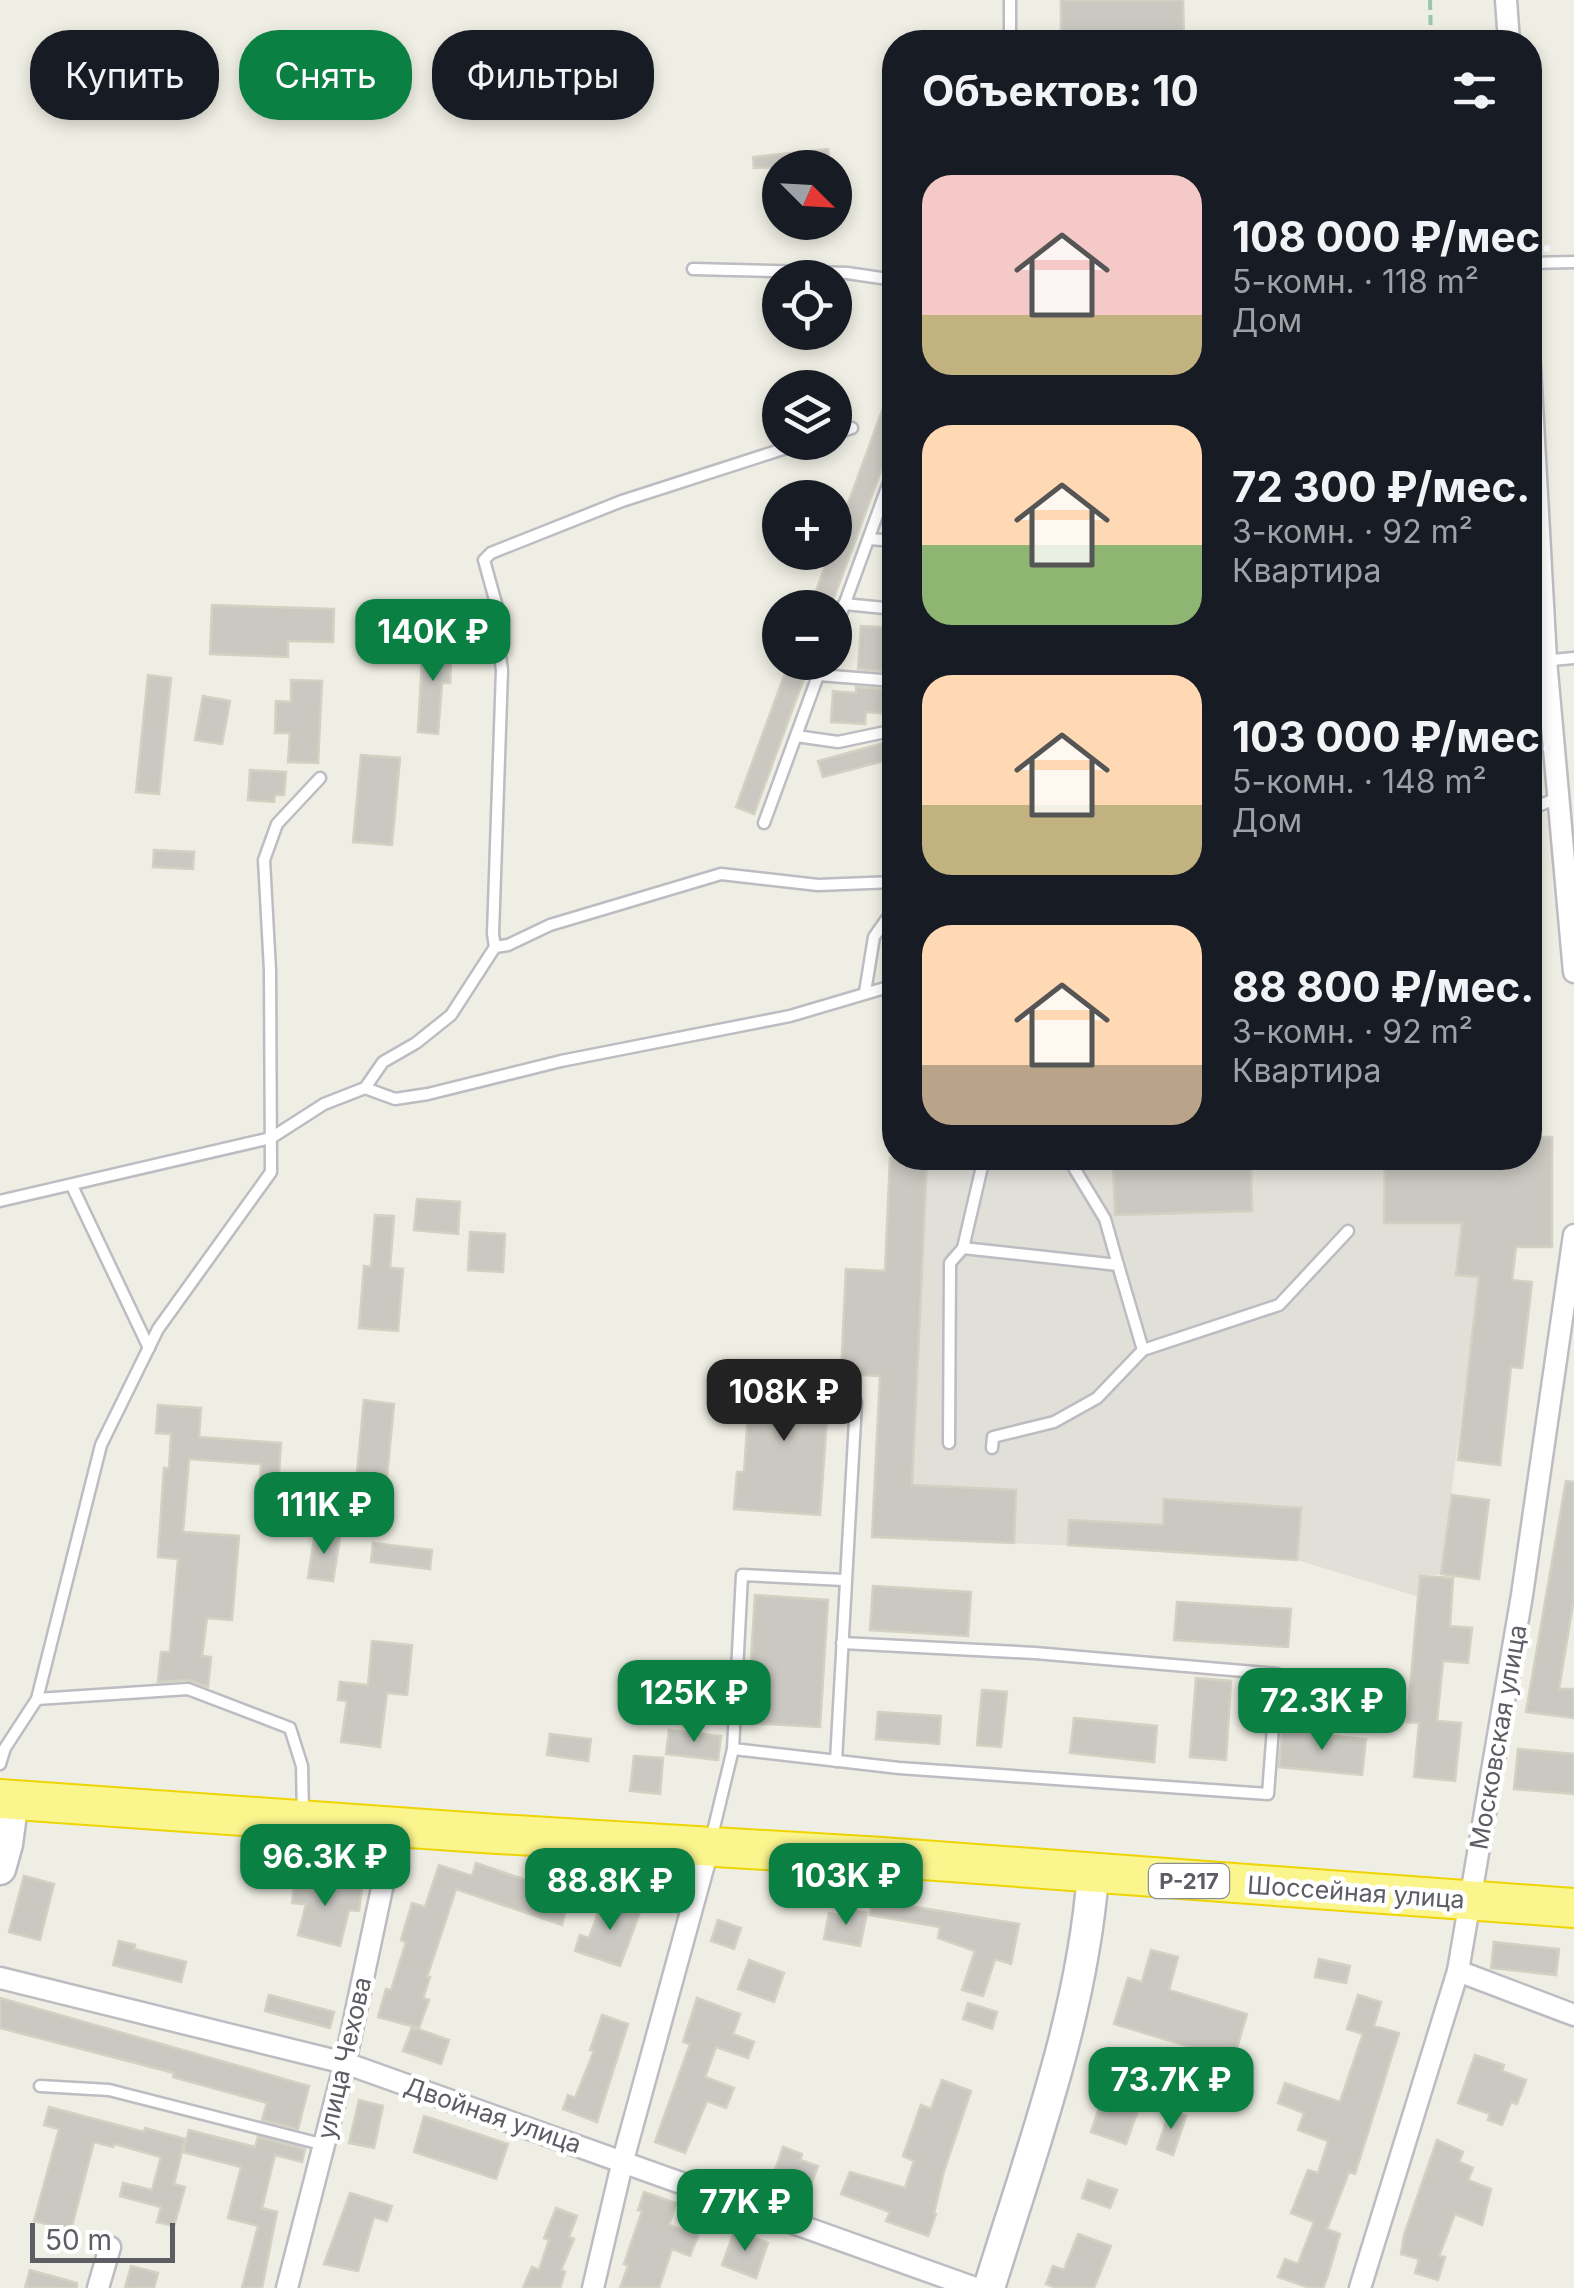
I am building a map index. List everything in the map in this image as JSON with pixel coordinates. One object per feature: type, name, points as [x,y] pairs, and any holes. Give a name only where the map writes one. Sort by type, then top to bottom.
[{"type":"highway","name":"Шоссейная улица","points":[[6,1799],[1574,1908]]},
{"type":"main road","points":[[0,1869],[7,1844],[6,1799]]},
{"type":"main road","points":[[989,2288],[1064,2047],[1089,1925],[1093,1874]]},
{"type":"street","points":[[1506,0],[1508,30]]},
{"type":"street","points":[[1542,688],[1558,797],[1574,967]]},
{"type":"street","name":"Московская улица","points":[[1360,2288],[1458,1971],[1522,1595],[1574,1234]]},
{"type":"street","name":"улица Чехова","points":[[288,2288],[345,2064],[395,1827]]},
{"type":"street","points":[[593,2288],[622,2160],[709,1846]]},
{"type":"street","points":[[1458,1971],[1574,2015]]},
{"type":"street","name":"Двойная улица","points":[[0,1978],[345,2064],[975,2288]]},
{"type":"street","points":[[98,2288],[110,2247]]},
{"type":"lane","points":[[1010,0],[1010,30]]},
{"type":"lane","points":[[1542,262],[1574,262]]},
{"type":"lane","points":[[693,269],[882,278]]},
{"type":"lane","points":[[0,1202],[271,1138],[324,1104],[365,1088],[383,1062],[452,1015],[495,946],[502,670],[495,620],[497,607],[484,560],[491,552],[622,501],[762,456]]},
{"type":"lane","points":[[849,590],[882,501]]},
{"type":"lane","points":[[868,539],[882,541]]},
{"type":"lane","points":[[852,605],[882,608]]},
{"type":"lane","points":[[1542,661],[1574,658]]},
{"type":"lane","points":[[852,678],[882,680]]},
{"type":"lane","points":[[764,823],[816,680]]},
{"type":"lane","points":[[796,736],[838,742],[882,733]]},
{"type":"lane","points":[[0,1764],[5,1748],[38,1699],[101,1444],[158,1330],[272,1172],[270,970],[264,860],[277,824],[320,778]]},
{"type":"lane","points":[[1542,804],[1558,797]]},
{"type":"lane","points":[[495,946],[550,925],[721,874],[818,884],[882,882]]},
{"type":"lane","points":[[865,992],[874,938],[882,926]]},
{"type":"lane","points":[[365,1088],[394,1098],[428,1094],[561,1061],[790,1016],[882,988]]},
{"type":"lane","points":[[949,1443],[950,1263],[963,1248],[981,1170]]},
{"type":"lane","points":[[1075,1170],[1105,1219],[1142,1350]]},
{"type":"lane","points":[[72,1186],[149,1348]]},
{"type":"lane","points":[[992,1448],[993,1437],[1054,1422],[1097,1398],[1142,1350],[1279,1305],[1348,1231]]},
{"type":"lane","points":[[963,1248],[1118,1264]]},
{"type":"lane","points":[[836,1761],[856,1402]]},
{"type":"lane","points":[[709,1846],[733,1749],[742,1575],[844,1580]]},
{"type":"lane","points":[[733,1749],[836,1761],[1268,1794],[1277,1674],[1035,1653],[842,1643]]},
{"type":"lane","points":[[38,1699],[188,1689],[290,1728],[302,1766],[303,1821]]},
{"type":"lane","points":[[40,2086],[108,2090],[325,2145]]},
{"type":"path","points":[[1430,0],[1431,30]]},
{"type":"shaded area","points":[[889,1170],[1385,1170],[1385,1222],[1484,1223],[1459,1248],[1456,1274],[1479,1277],[1441,1574],[1420,1576],[1419,1597],[1297,1560],[1151,1549],[872,1537]]},
{"type":"building","points":[[1061,0],[1183,0],[1184,30],[1061,30]]},
{"type":"building","points":[[762,156],[762,168],[754,168],[753,157]]},
{"type":"building","points":[[882,411],[882,468],[852,549],[852,493]]},
{"type":"building","points":[[824,570],[844,570],[837,590],[816,590]]},
{"type":"building","points":[[212,605],[334,609],[333,642],[288,641],[288,657],[210,654]]},
{"type":"building","points":[[861,626],[882,627],[882,671],[858,669]]},
{"type":"building","points":[[423,642],[452,643],[450,683],[442,683],[438,734],[418,732]]},
{"type":"building","points":[[148,675],[171,678],[159,794],[136,792]]},
{"type":"building","points":[[291,680],[322,681],[318,763],[288,762],[290,733],[275,733],[276,701],[291,702]]},
{"type":"building","points":[[782,680],[803,680],[754,814],[736,807]]},
{"type":"building","points":[[856,687],[882,689],[882,713],[866,712],[865,724],[831,722],[833,691],[856,693]]},
{"type":"building","points":[[203,696],[230,701],[222,744],[195,740]]},
{"type":"building","points":[[882,744],[882,761],[823,777],[818,761]]},
{"type":"building","points":[[361,755],[400,758],[392,845],[353,842]]},
{"type":"building","points":[[250,770],[286,772],[284,795],[275,795],[274,802],[248,800]]},
{"type":"building","points":[[154,850],[194,852],[193,869],[153,867]]},
{"type":"building","points":[[1542,1137],[1552,1137],[1552,1247],[1516,1247],[1512,1280],[1532,1282],[1522,1368],[1511,1367],[1500,1465],[1458,1460],[1479,1277],[1456,1275],[1462,1223],[1384,1223],[1385,1170],[1542,1170]]},
{"type":"building","points":[[889,1170],[926,1170],[912,1485],[1016,1490],[1014,1543],[872,1537],[880,1376],[841,1374],[846,1269],[885,1271]]},
{"type":"building","points":[[1113,1170],[1251,1170],[1252,1211],[1115,1215]]},
{"type":"building","points":[[417,1199],[460,1202],[458,1234],[414,1230]]},
{"type":"building","points":[[375,1215],[394,1216],[390,1268],[403,1269],[398,1331],[359,1328],[364,1266],[371,1267]]},
{"type":"building","points":[[470,1232],[505,1234],[503,1272],[468,1270]]},
{"type":"building","points":[[751,1370],[830,1376],[820,1515],[734,1509],[737,1472],[744,1472]]},
{"type":"building","points":[[364,1400],[394,1404],[387,1476],[357,1473]]},
{"type":"building","points":[[158,1405],[201,1408],[199,1437],[281,1443],[276,1517],[258,1515],[261,1464],[189,1459],[183,1532],[239,1536],[232,1620],[207,1618],[202,1656],[211,1657],[208,1687],[188,1680],[158,1682],[161,1652],[170,1652],[178,1559],[158,1557],[164,1468],[169,1469],[171,1434],[156,1433]]},
{"type":"building","points":[[1566,1481],[1574,1482],[1574,1598],[1559,1689],[1574,1689],[1574,1718],[1526,1712]]},
{"type":"building","points":[[1452,1495],[1489,1500],[1479,1579],[1441,1574]]},
{"type":"building","points":[[1164,1499],[1301,1508],[1297,1560],[1068,1545],[1069,1520],[1163,1525]]},
{"type":"building","points":[[315,1533],[340,1536],[333,1581],[308,1578]]},
{"type":"building","points":[[373,1543],[432,1550],[430,1569],[371,1562]]},
{"type":"building","points":[[1420,1576],[1453,1578],[1450,1626],[1472,1628],[1468,1663],[1443,1661],[1437,1721],[1461,1723],[1455,1781],[1414,1777],[1419,1723],[1407,1722]]},
{"type":"building","points":[[873,1586],[971,1592],[968,1636],[870,1630]]},
{"type":"building","points":[[755,1595],[828,1600],[820,1727],[747,1723]]},
{"type":"building","points":[[1177,1602],[1291,1609],[1288,1647],[1174,1640]]},
{"type":"building","points":[[372,1641],[412,1645],[407,1695],[387,1693],[380,1747],[341,1742],[347,1701],[338,1700],[340,1682],[368,1685]]},
{"type":"building","points":[[1342,1671],[1369,1674],[1367,1704],[1339,1702]]},
{"type":"building","points":[[1196,1678],[1231,1681],[1226,1760],[1190,1757]]},
{"type":"building","points":[[982,1690],[1007,1692],[1001,1747],[977,1745]]},
{"type":"building","points":[[878,1712],[941,1716],[939,1744],[876,1739]]},
{"type":"building","points":[[1074,1718],[1157,1726],[1154,1762],[1070,1753]]},
{"type":"building","points":[[669,1730],[721,1736],[718,1760],[666,1754]]},
{"type":"building","points":[[1282,1731],[1366,1739],[1362,1775],[1279,1767]]},
{"type":"building","points":[[550,1734],[591,1739],[588,1761],[547,1755]]},
{"type":"building","points":[[1518,1749],[1574,1754],[1574,1794],[1514,1789]]},
{"type":"building","points":[[634,1756],[663,1758],[660,1794],[630,1791]]},
{"type":"building","points":[[476,1863],[570,1895],[562,1925],[456,1889],[427,1977],[423,1998],[429,2000],[419,2028],[378,2017],[406,1942],[401,1940],[412,1903],[425,1907],[439,1865],[472,1876]]},
{"type":"building","points":[[24,1876],[54,1884],[40,1940],[9,1932]]},
{"type":"building","points":[[295,1879],[362,1888],[359,1911],[349,1910],[340,1946],[298,1935],[306,1904],[292,1903]]},
{"type":"building","points":[[603,1899],[640,1912],[620,1966],[575,1951],[580,1935],[589,1938]]},
{"type":"building","points":[[873,1900],[1019,1924],[1011,1964],[995,1959],[983,1996],[962,1990],[975,1951],[938,1938],[940,1927],[870,1915]]},
{"type":"building","points":[[849,1909],[867,1913],[860,1946],[824,1939],[829,1913],[848,1917]]},
{"type":"building","points":[[718,1920],[741,1928],[734,1949],[711,1941]]},
{"type":"building","points":[[119,1941],[135,1945],[134,1949],[186,1962],[181,1982],[113,1965]]},
{"type":"building","points":[[1494,1942],[1559,1949],[1556,1975],[1491,1968]]},
{"type":"building","points":[[1151,1950],[1178,1957],[1169,1990],[1247,2014],[1233,2061],[1222,2057],[1219,2067],[1204,2062],[1207,2052],[1114,2024],[1128,1978],[1142,1982]]},
{"type":"building","points":[[1319,1959],[1350,1966],[1346,1983],[1315,1977]]},
{"type":"building","points":[[749,1960],[784,1973],[774,2002],[738,1989]]},
{"type":"building","points":[[269,1995],[334,2012],[330,2028],[265,2011]]},
{"type":"building","points":[[1358,1995],[1381,2002],[1374,2026],[1399,2033],[1355,2174],[1349,2172],[1327,2229],[1340,2234],[1328,2275],[1323,2288],[1310,2288],[1278,2277],[1285,2259],[1298,2264],[1314,2222],[1291,2213],[1308,2170],[1318,2173],[1328,2141],[1298,2130],[1304,2113],[1278,2103],[1285,2083],[1340,2102],[1363,2034],[1347,2029]]},
{"type":"building","points":[[0,1998],[309,2086],[298,2129],[262,2120],[267,2103],[173,2077],[174,2073],[0,2028]]},
{"type":"building","points":[[697,1998],[740,2014],[733,2034],[754,2042],[748,2058],[716,2047],[705,2077],[734,2088],[726,2108],[707,2101],[685,2153],[655,2142],[690,2044],[683,2042]]},
{"type":"building","points":[[968,2003],[997,2012],[992,2029],[963,2019]]},
{"type":"building","points":[[602,2015],[628,2024],[597,2122],[563,2109],[568,2095],[575,2098],[594,2051],[590,2050]]},
{"type":"building","points":[[412,2027],[449,2040],[441,2064],[403,2051]]},
{"type":"building","points":[[1475,2055],[1504,2065],[1502,2071],[1526,2080],[1517,2104],[1511,2102],[1502,2125],[1488,2120],[1490,2114],[1458,2103]]},
{"type":"building","points":[[1116,2074],[1151,2088],[1126,2144],[1091,2132],[1104,2093],[1108,2094]]},
{"type":"building","points":[[942,2080],[971,2091],[944,2171],[928,2236],[886,2221],[890,2212],[841,2194],[850,2172],[905,2188],[914,2161],[903,2156],[921,2105],[931,2109]]},
{"type":"building","points":[[359,2100],[383,2106],[374,2148],[349,2143]]},
{"type":"building","points":[[49,2107],[185,2139],[174,2184],[185,2187],[174,2226],[157,2222],[161,2207],[120,2196],[123,2183],[152,2190],[161,2157],[94,2142],[71,2230],[34,2221],[59,2129],[44,2125]]},
{"type":"building","points":[[1170,2110],[1186,2116],[1173,2155],[1157,2149]]},
{"type":"building","points":[[424,2116],[508,2144],[496,2179],[414,2152]]},
{"type":"building","points":[[189,2130],[255,2147],[258,2137],[305,2149],[302,2162],[275,2155],[262,2208],[277,2212],[262,2288],[242,2288],[258,2226],[228,2218],[241,2167],[183,2152]]},
{"type":"building","points":[[1437,2140],[1463,2152],[1459,2162],[1473,2168],[1468,2180],[1491,2189],[1482,2225],[1455,2214],[1439,2256],[1445,2257],[1438,2280],[1415,2273],[1419,2259],[1401,2254]]},
{"type":"building","points":[[783,2147],[802,2154],[800,2160],[818,2166],[809,2190],[774,2173]]},
{"type":"building","points":[[1088,2180],[1117,2190],[1110,2208],[1082,2198]]},
{"type":"building","points":[[644,2192],[676,2203],[669,2225],[698,2236],[690,2256],[672,2249],[659,2288],[620,2288],[642,2211],[638,2210]]},
{"type":"building","points":[[350,2193],[392,2206],[387,2221],[374,2217],[358,2271],[324,2264]]},
{"type":"building","points":[[556,2208],[577,2216],[569,2237],[574,2239],[561,2270],[565,2272],[560,2288],[523,2288],[532,2267],[539,2270],[549,2240],[544,2238]]},
{"type":"building","points":[[735,2230],[768,2243],[756,2278],[722,2265]]},
{"type":"building","points":[[1078,2234],[1111,2246],[1094,2288],[1056,2288],[1046,2284],[1053,2266],[1064,2270]]},
{"type":"building","points":[[131,2266],[158,2273],[154,2288],[125,2288]]},
{"type":"building","points":[[30,2270],[77,2283],[77,2288],[25,2288]]}]
